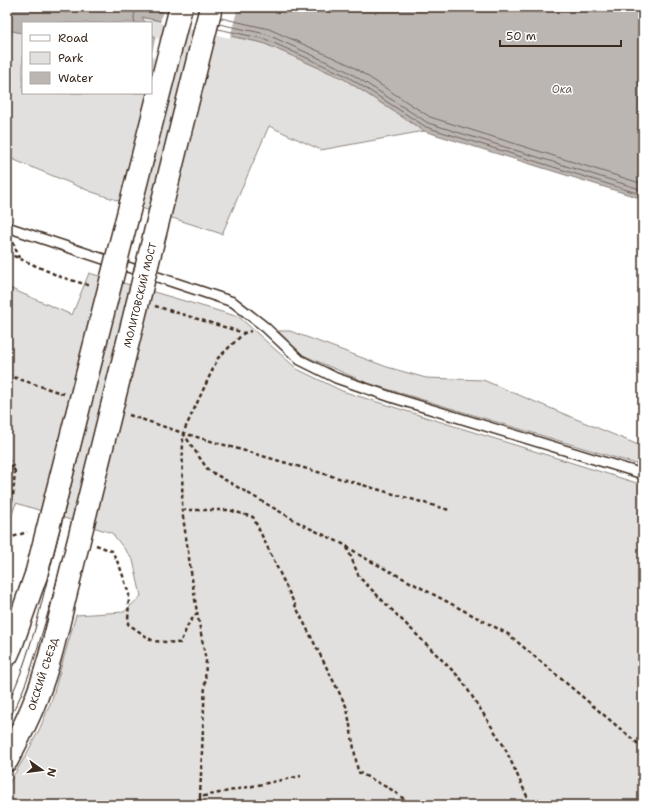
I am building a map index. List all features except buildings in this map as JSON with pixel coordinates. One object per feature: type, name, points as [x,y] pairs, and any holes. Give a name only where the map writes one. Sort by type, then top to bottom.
[{"type":"main road","points":[[7,655],[36,575],[181,7]]},
{"type":"main road","name":"МОЛИТОВСКИЙ МОСТ","points":[[68,584],[211,7]]},
{"type":"main road","name":"ОКСКИЙ СЪЕЗД","points":[[7,760],[23,730],[38,695],[68,584]]},
{"type":"lane","points":[[7,227],[232,302],[265,327],[300,360],[336,378],[394,398],[643,474]]},
{"type":"path","points":[[200,805],[206,661],[192,587],[182,510],[183,433],[218,358],[244,333]]},
{"type":"path","points":[[7,375],[66,395]]},
{"type":"path","points":[[124,414],[183,433],[449,510]]},
{"type":"path","points":[[183,433],[208,470],[303,525],[347,546],[361,556],[508,634],[643,748]]},
{"type":"path","points":[[7,459],[15,469],[13,497],[7,519]]},
{"type":"path","points":[[7,474],[15,469]]},
{"type":"path","points":[[182,510],[229,510],[253,517],[296,607],[348,708],[358,772],[392,790],[412,805]]},
{"type":"path","points":[[347,546],[359,576],[461,679],[504,746],[531,805]]},
{"type":"path","points":[[128,624],[153,641],[180,643],[189,623],[197,613],[192,587]]},
{"type":"path","points":[[200,796],[301,776]]},
{"type":"green space","points":[[141,17],[263,43],[344,79],[424,131],[321,150],[269,126],[222,234],[92,192],[7,157],[7,30],[22,33],[22,94],[152,94],[152,55],[168,57],[152,33],[152,22],[144,22]]},
{"type":"green space","points":[[89,273],[239,317],[297,369],[342,391],[643,485],[643,805],[7,805],[7,786],[25,757],[40,728],[52,699],[76,615],[124,612],[141,596],[133,560],[112,533],[16,503],[7,529],[7,287],[72,315]]},
{"type":"green space","points":[[278,331],[290,331],[387,367],[426,378],[483,380],[643,447],[643,466],[367,383],[303,355]]},
{"type":"water","name":"Ока","points":[[7,7],[643,7],[643,199],[424,131],[344,79],[263,43],[142,17],[144,22],[22,22],[22,33],[7,30]]},
{"type":"water","points":[[152,34],[168,58],[152,55]]},
{"type":"pier","points":[[164,7],[238,7],[230,38],[160,23]]},
{"type":"pier","points":[[156,36],[170,56],[168,60],[152,57]]},
{"type":"tram line","points":[[7,704],[19,677],[35,629],[191,7]]},
{"type":"tram line","points":[[7,722],[18,702],[32,666],[57,580],[201,7]]}]
